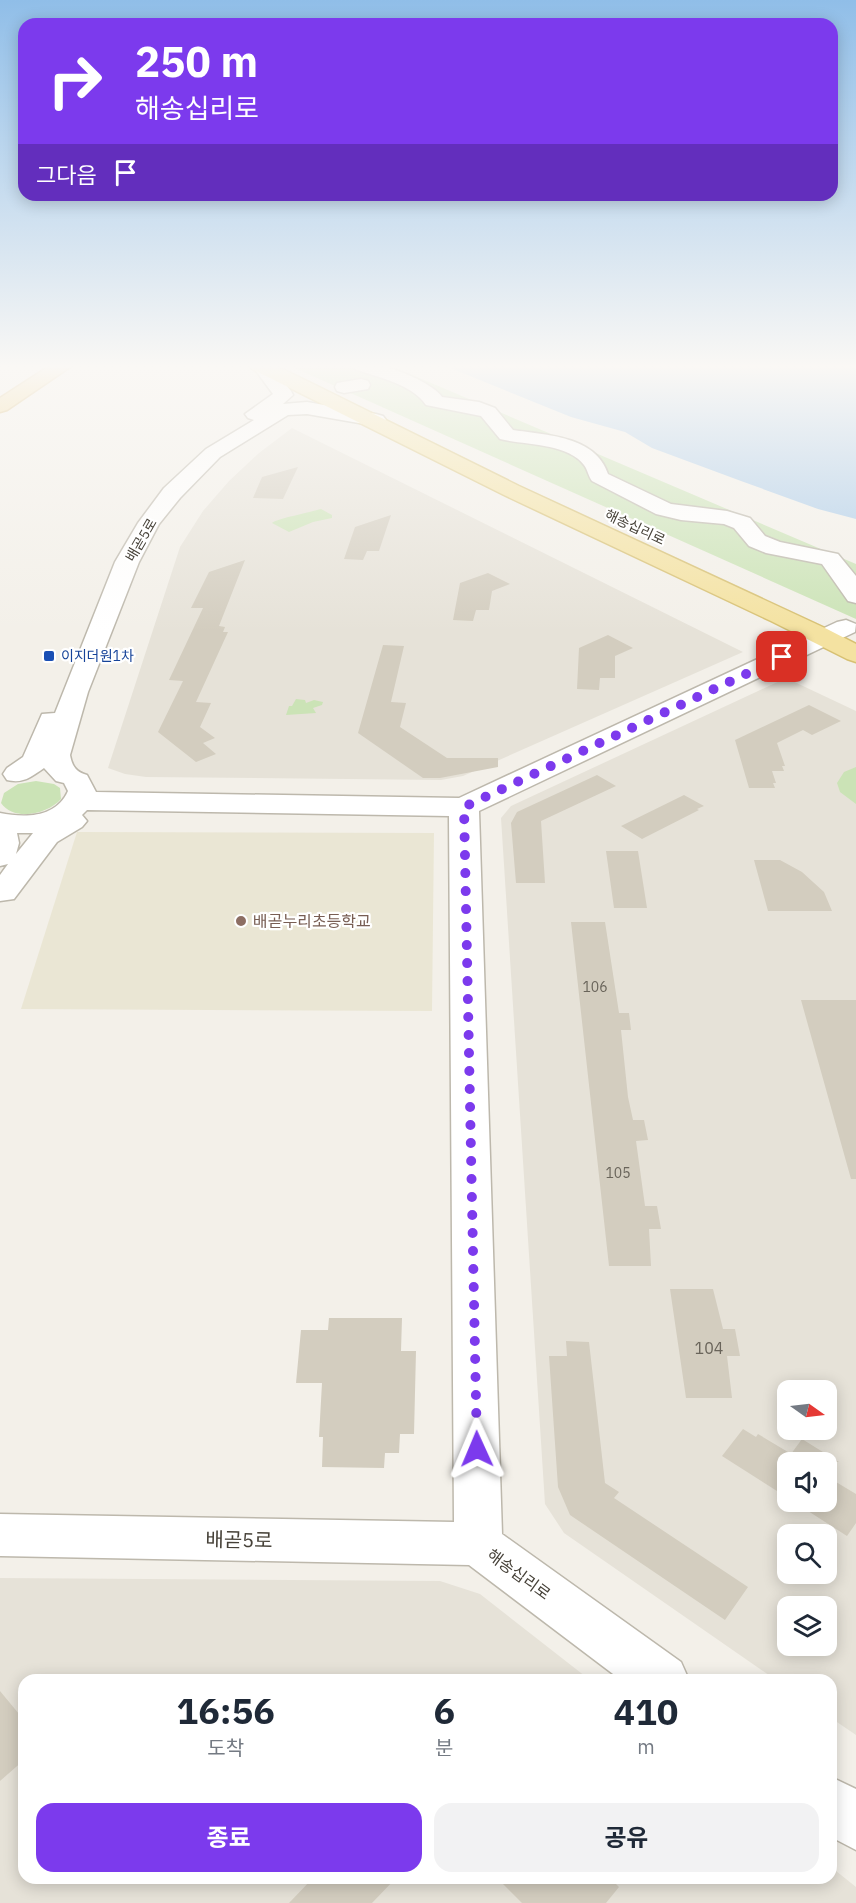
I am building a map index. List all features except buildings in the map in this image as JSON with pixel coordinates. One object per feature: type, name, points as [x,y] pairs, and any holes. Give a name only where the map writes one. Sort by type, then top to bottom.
[{"type":"main road","name":"해송십리로","points":[[438,454],[469,470],[848,629]]},
{"type":"street","name":"배곧5로","points":[[66,775],[57,762],[60,739],[87,644],[124,538],[162,487],[199,454]]},
{"type":"street","name":"배곧5로","points":[[6,776],[24,762],[38,741],[127,562],[149,523],[172,493],[212,454]]},
{"type":"street","points":[[2,896],[11,871],[27,843],[50,821],[72,810],[80,801],[464,807],[848,629],[843,574],[830,559],[770,547],[766,535],[756,525],[738,517],[681,513],[664,509],[599,477],[595,464],[583,454]]},
{"type":"street","points":[[87,644],[87,688],[67,749],[72,761],[81,771],[145,802]]},
{"type":"street","name":"배곧5로","points":[[6,776],[40,771],[66,775],[79,783],[82,791],[80,801]]},
{"type":"street","points":[[2,896],[46,836],[84,817],[145,802]]},
{"type":"street","name":"해송십리로","points":[[464,807],[478,1544],[655,1674]]},
{"type":"street","points":[[0,857],[4,843],[0,824],[25,825],[50,821]]},
{"type":"street","name":"배곧5로","points":[[0,1535],[478,1544]]},
{"type":"street","points":[[837,1808],[856,1822]]},
{"type":"shaded area","points":[[258,454],[344,454],[743,652],[463,776],[441,780],[146,777],[125,774],[108,768],[180,547],[203,511],[229,481]]},
{"type":"shaded area","points":[[786,678],[856,711],[856,1735],[837,1722],[837,1674],[767,1674],[564,1533],[545,1504],[501,818],[511,806]]},
{"type":"shaded area","name":"배곧누리초등학교","points":[[77,832],[434,833],[432,1011],[21,1009]]},
{"type":"shaded area","points":[[0,1578],[440,1581],[480,1594],[582,1674],[18,1674],[18,1884],[837,1884],[837,1872],[856,1887],[856,1903],[0,1903]]},
{"type":"green space","points":[[487,454],[597,454],[856,564],[856,619]]},
{"type":"green space","points":[[321,509],[332,515],[332,518],[313,522],[289,532],[272,523],[275,521]]},
{"type":"green space","points":[[296,699],[305,700],[306,703],[314,700],[323,702],[322,705],[313,708],[316,713],[286,715],[289,706],[292,706]]},
{"type":"green space","points":[[856,767],[856,804],[840,792],[837,783],[844,772]]},
{"type":"green space","points":[[36,781],[54,784],[60,788],[61,799],[48,809],[31,814],[14,813],[1,803],[4,793],[18,784]]},
{"type":"water","points":[[668,454],[856,454],[856,519],[818,509]]},
{"type":"place","name":"이지더원1차","points":[[49,656]]},
{"type":"place","name":"배곧누리초등학교","points":[[241,921]]},
{"type":"route","points":[[477,1449],[464,807],[782,657]]}]
